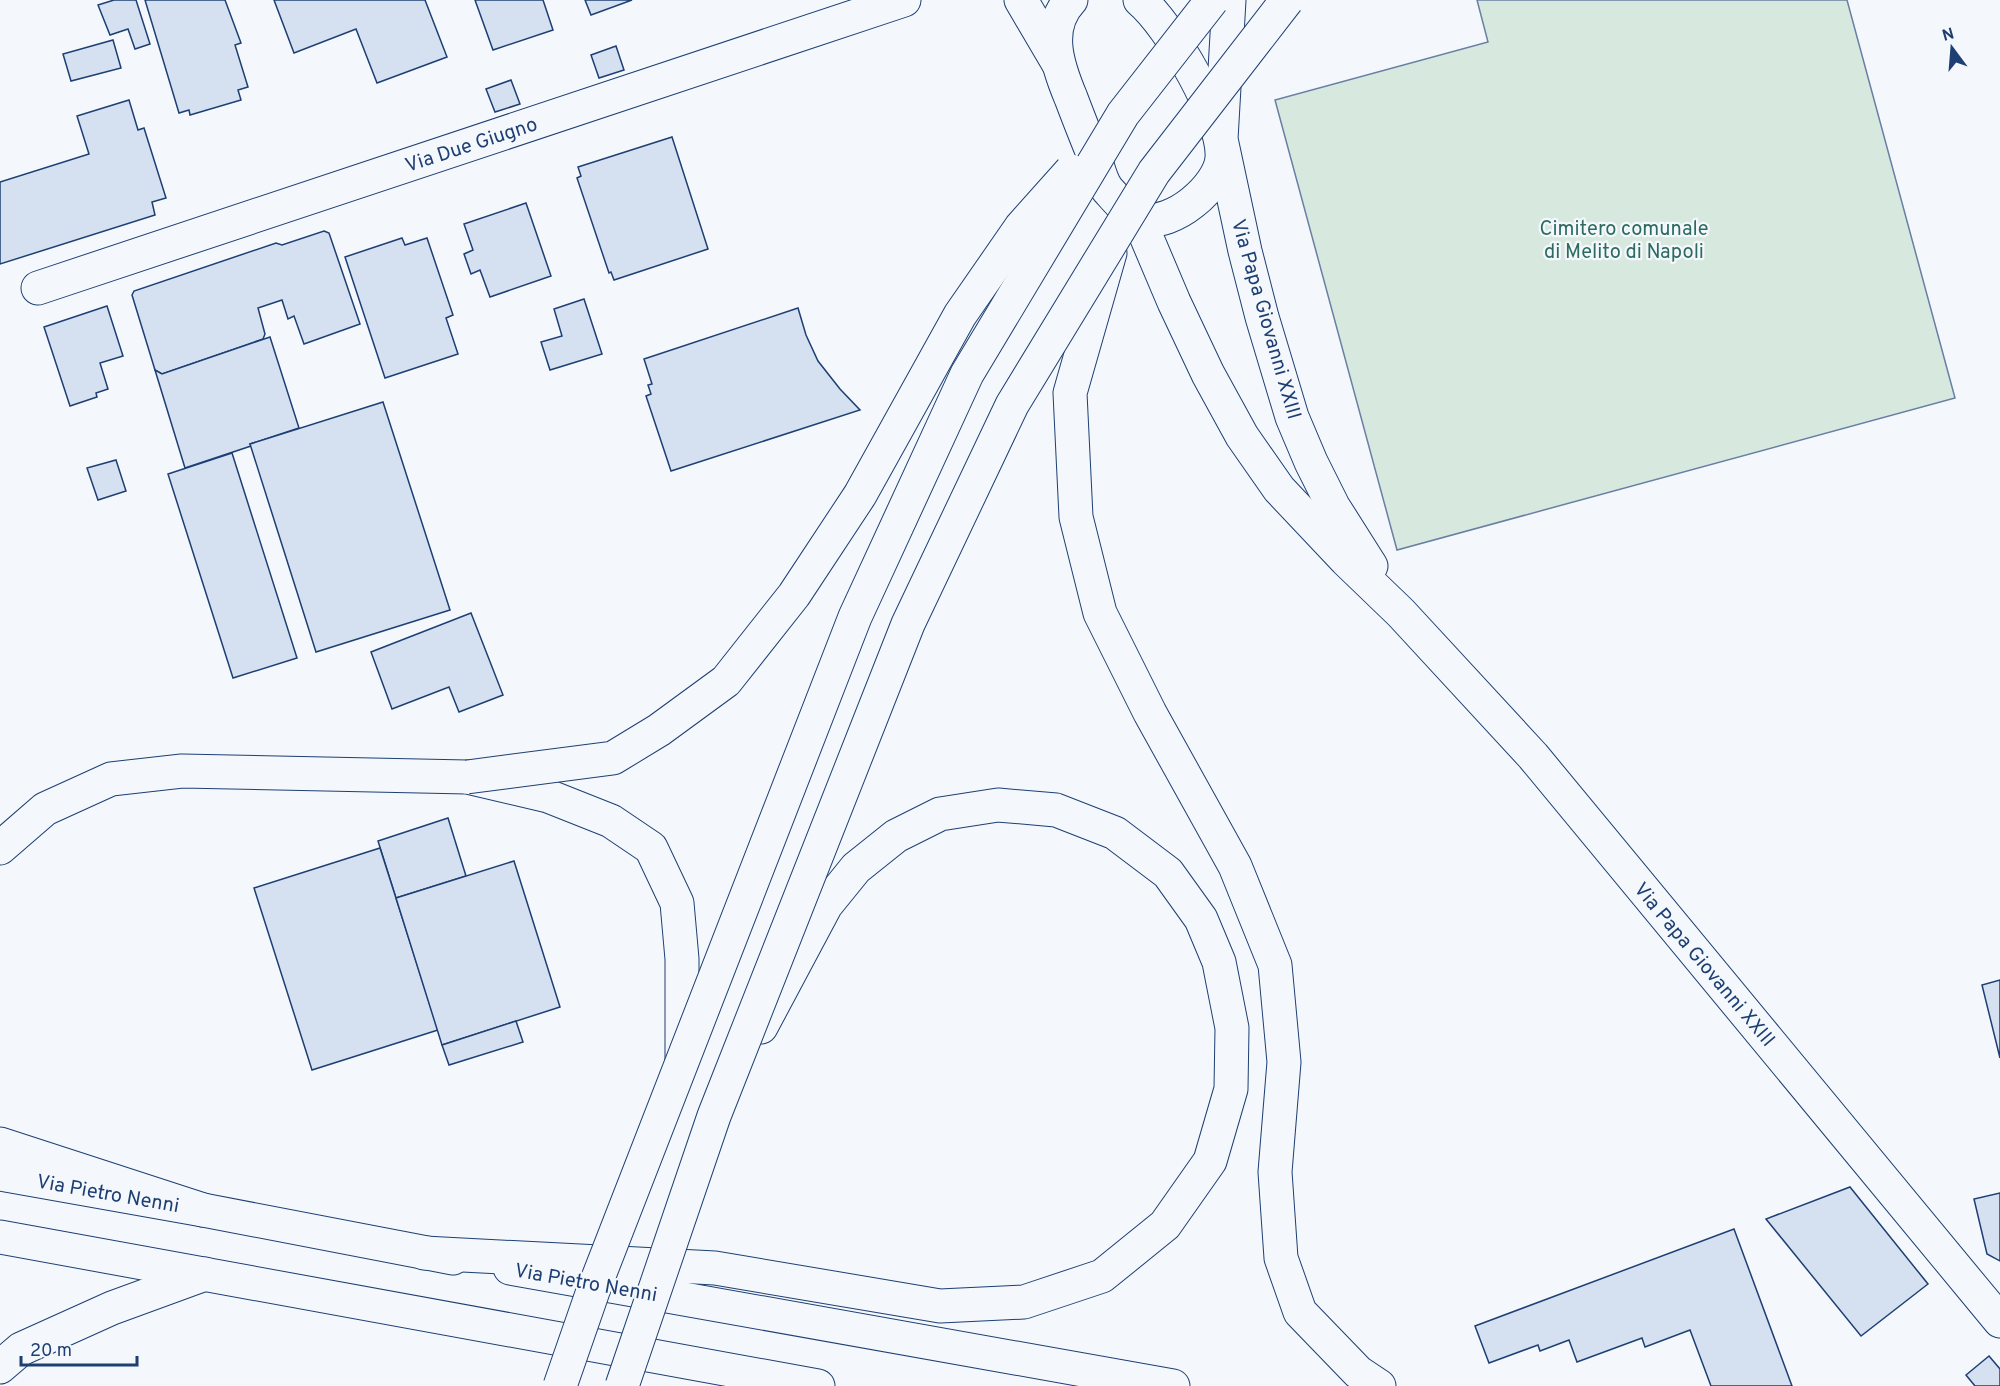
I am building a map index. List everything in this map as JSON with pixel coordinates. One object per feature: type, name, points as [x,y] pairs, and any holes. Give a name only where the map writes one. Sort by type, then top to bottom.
[{"type":"main road","name":"Via Due Giugno","points":[[38,288],[904,0]]},
{"type":"main road","points":[[1021,0],[1059,64]]},
{"type":"main road","points":[[1071,0],[1065,6],[1054,41],[1059,64],[1106,188],[1131,214],[1070,393],[1076,517],[1100,613],[1150,713],[1235,866],[1275,965],[1284,1062],[1275,1172],[1281,1258],[1300,1312],[1358,1372],[1379,1386]]},
{"type":"main road","points":[[1126,227],[1146,220],[1170,217],[1206,191],[1217,177],[1222,160],[1221,139],[1215,117],[1172,36],[1152,10],[1140,0]]},
{"type":"main road","points":[[0,848],[45,809],[111,779],[182,771],[467,777],[613,758],[659,730],[726,681],[794,595],[860,495],[960,315],[1021,227],[1123,114],[1212,0]]},
{"type":"main road","name":"Via Papa Giovanni XXIII","points":[[1229,0],[1221,139],[1245,250],[1274,357],[1292,417],[1311,462],[1333,506],[1401,613]]},
{"type":"main road","points":[[622,1386],[714,1116],[908,624],[1012,405],[1126,227],[1154,172],[1287,0]]},
{"type":"main road","points":[[560,1386],[592,1292],[855,617],[967,374],[1123,114]]},
{"type":"main road","name":"Via Papa Giovanni XXIII","points":[[1126,227],[1174,302],[1198,354],[1242,436],[1279,489],[1346,560],[1401,613],[1533,756],[2000,1322]]},
{"type":"main road","points":[[467,777],[548,796],[611,821],[651,848],[677,903],[682,958],[682,1063]]},
{"type":"main road","points":[[424,1253],[715,1268],[940,1306],[1024,1302],[1102,1276],[1165,1225],[1210,1161],[1231,1089],[1232,1028],[1219,962],[1201,919],[1168,873],[1115,833],[1056,810],[998,805],[940,814],[896,836],[856,868],[826,905],[714,1116]]},
{"type":"main road","points":[[0,1144],[203,1210]]},
{"type":"main road","name":"Via Pietro Nenni","points":[[0,1174],[424,1253],[1173,1386]]},
{"type":"main road","points":[[0,1237],[818,1386]]},
{"type":"main road","points":[[0,1367],[21,1349],[102,1312],[205,1274]]},
{"type":"green space","name":"Cimitero comunale di Melito di Napoli","points":[[1477,0],[1847,0],[1955,398],[1397,550],[1275,100],[1488,42]]},
{"type":"building","points":[[114,0],[136,0],[150,44],[135,49],[128,29],[110,35],[98,5]]},
{"type":"building","points":[[145,0],[225,0],[241,43],[235,45],[248,87],[238,90],[241,100],[190,115],[189,110],[179,113]]},
{"type":"building","points":[[274,0],[425,0],[447,57],[377,83],[356,29],[294,53]]},
{"type":"building","points":[[475,0],[543,0],[553,30],[493,50]]},
{"type":"building","points":[[585,0],[632,0],[591,15]]},
{"type":"building","points":[[113,40],[121,68],[71,81],[63,54]]},
{"type":"building","points":[[616,46],[624,70],[599,78],[591,55]]},
{"type":"building","points":[[511,80],[520,104],[495,112],[486,89]]},
{"type":"building","points":[[129,100],[138,130],[144,128],[166,198],[152,202],[155,215],[0,264],[0,182],[89,154],[77,116]]},
{"type":"building","points":[[672,137],[708,249],[614,280],[611,272],[609,273],[577,178],[581,176],[578,167]]},
{"type":"building","points":[[526,203],[551,276],[490,297],[480,270],[471,274],[464,254],[473,250],[464,224]]},
{"type":"building","points":[[324,231],[329,233],[360,324],[304,344],[294,316],[288,319],[282,300],[258,308],[265,334],[263,339],[162,374],[155,370],[132,295],[134,291],[276,243],[282,245]]},
{"type":"building","points":[[402,238],[405,245],[427,238],[453,315],[446,318],[458,354],[385,378],[345,257]]},
{"type":"building","points":[[584,299],[602,354],[550,370],[541,342],[562,336],[554,309]]},
{"type":"building","points":[[107,306],[123,356],[100,363],[108,389],[96,393],[97,397],[70,406],[44,327]]},
{"type":"building","points":[[798,308],[806,335],[818,361],[860,410],[671,471],[646,396],[651,394],[648,385],[652,384],[644,359]]},
{"type":"building","points":[[270,337],[299,428],[185,468],[155,370],[162,374]]},
{"type":"building","points":[[383,402],[450,610],[316,652],[250,444]]},
{"type":"building","points":[[232,453],[297,658],[233,678],[168,474]]},
{"type":"building","points":[[116,460],[126,491],[98,500],[87,468]]},
{"type":"building","points":[[471,613],[503,695],[459,712],[449,687],[392,709],[371,652]]},
{"type":"building","points":[[448,818],[466,876],[396,898],[378,841]]},
{"type":"building","points":[[380,848],[438,1030],[312,1070],[254,888]]},
{"type":"building","points":[[514,861],[560,1007],[442,1045],[396,898]]},
{"type":"building","points":[[2000,980],[2000,1058],[1982,985]]},
{"type":"building","points":[[516,1021],[523,1042],[449,1065],[442,1045]]},
{"type":"building","points":[[1850,1187],[1928,1284],[1861,1336],[1766,1219]]},
{"type":"building","points":[[2000,1193],[2000,1261],[1987,1254],[1974,1199]]},
{"type":"building","points":[[1734,1229],[1792,1386],[1711,1386],[1690,1330],[1645,1347],[1642,1338],[1577,1362],[1569,1340],[1540,1351],[1538,1345],[1489,1363],[1475,1326]]},
{"type":"building","points":[[1989,1356],[2000,1369],[2000,1386],[1975,1386],[1966,1375]]}]
